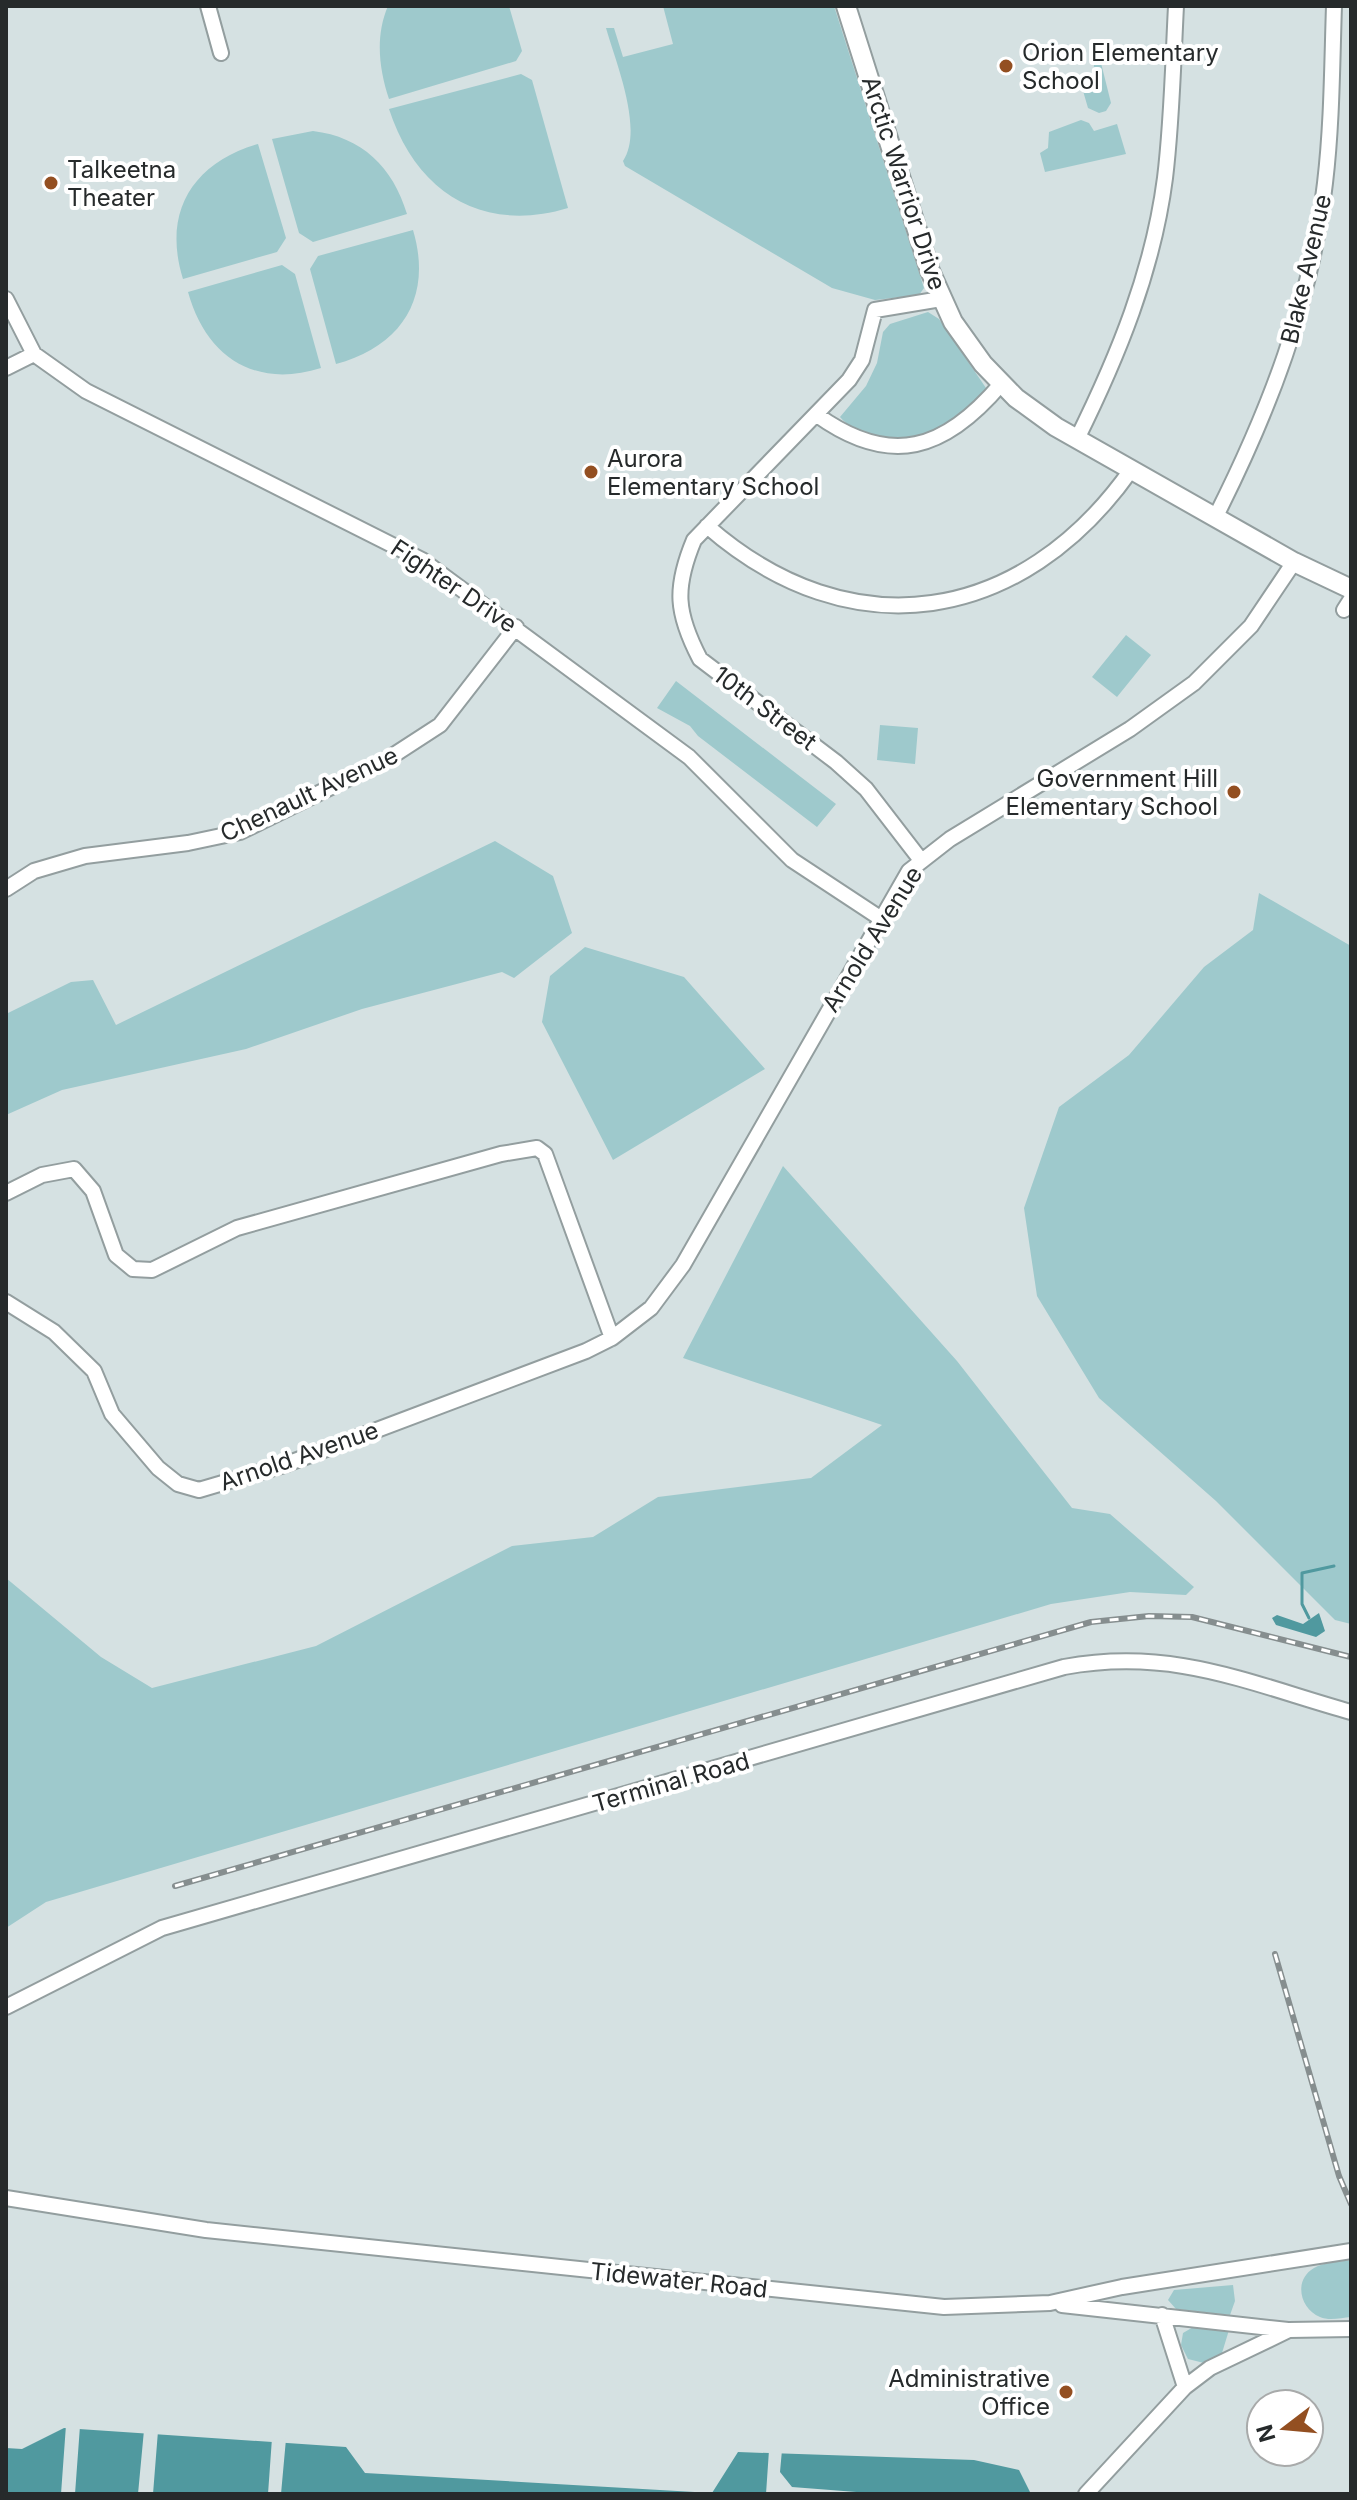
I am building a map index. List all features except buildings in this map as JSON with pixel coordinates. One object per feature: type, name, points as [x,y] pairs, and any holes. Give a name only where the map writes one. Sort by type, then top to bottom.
[{"type":"main road","name":"Arctic Warrior Drive","points":[[846,6],[941,299],[967,344],[1001,384],[1037,414],[1294,562],[1349,601]]},
{"type":"street","points":[[208,6],[221,53]]},
{"type":"street","points":[[1077,439],[1120,349],[1158,221],[1170,126],[1176,6]]},
{"type":"street","name":"Blake Avenue","points":[[1215,518],[1257,434],[1284,365],[1305,293],[1325,182],[1334,6]]},
{"type":"street","name":"Fighter Drive","points":[[6,299],[34,354],[86,391],[393,543],[516,627],[689,757],[792,860],[880,918]]},
{"type":"street","name":"10th Street","points":[[920,859],[866,789],[836,762],[700,659],[687,635],[679,591],[681,570],[690,550],[707,526],[843,388],[862,360],[875,310],[941,299]]},
{"type":"street","points":[[6,368],[34,354]]},
{"type":"street","points":[[817,415],[859,441],[910,445],[942,437],[958,428],[1001,384]]},
{"type":"street","points":[[707,526],[742,557],[790,583],[823,595],[897,605],[941,601],[981,591],[1021,574],[1055,554],[1088,526],[1131,470]]},
{"type":"street","name":"Arnold Avenue","points":[[6,1302],[54,1332],[94,1371],[112,1414],[158,1468],[178,1484],[199,1490],[284,1465],[586,1351],[612,1338],[651,1308],[683,1265],[880,918],[920,859],[1130,729],[1194,683],[1251,626],[1294,562]]},
{"type":"street","name":"Chenault Avenue","points":[[6,889],[34,871],[85,856],[188,843],[240,832],[386,760],[440,725],[516,627]]},
{"type":"street","points":[[6,1193],[42,1175],[74,1169],[93,1191],[116,1255],[133,1269],[152,1270],[237,1228],[474,1161],[537,1148],[545,1154],[612,1338]]},
{"type":"street","name":"Terminal Road","points":[[6,2007],[162,1928],[1064,1667],[1104,1660],[1142,1659],[1186,1665],[1351,1712]]},
{"type":"street","name":"Tidewater Road","points":[[6,2198],[206,2230],[944,2307],[1050,2303],[1122,2287],[1351,2251]]},
{"type":"street","points":[[1050,2303],[1289,2330],[1351,2329]]},
{"type":"street","points":[[1162,2315],[1185,2387]]},
{"type":"street","points":[[1086,2494],[1185,2387],[1227,2359],[1289,2330]]},
{"type":"shaded area","points":[[388,6],[509,6],[522,51],[516,61],[389,99],[380,52],[381,29]]},
{"type":"shaded area","points":[[663,6],[834,6],[924,288],[919,295],[875,300],[832,288],[625,166],[623,161],[631,132],[629,115],[606,28],[614,28],[623,57],[673,44]]},
{"type":"shaded area","points":[[1101,63],[1111,103],[1106,111],[1099,113],[1088,108],[1081,84],[1092,80],[1094,65]]},
{"type":"shaded area","points":[[521,74],[532,80],[568,208],[537,215],[508,215],[481,210],[456,199],[435,184],[416,163],[389,109]]},
{"type":"shaded area","points":[[1081,120],[1089,123],[1094,131],[1117,124],[1126,154],[1045,172],[1040,153],[1048,148],[1049,132]]},
{"type":"shaded area","points":[[313,131],[346,140],[373,157],[393,182],[407,214],[313,242],[299,233],[272,139]]},
{"type":"shaded area","points":[[258,144],[286,238],[277,252],[183,279],[177,232],[180,212],[188,194],[200,177],[216,164]]},
{"type":"shaded area","points":[[413,230],[419,277],[407,315],[379,345],[336,364],[310,269],[318,256]]},
{"type":"shaded area","points":[[282,265],[295,274],[321,368],[275,374],[236,362],[207,334],[196,315],[188,292]]},
{"type":"shaded area","points":[[928,312],[939,319],[986,388],[964,413],[921,435],[889,437],[847,424],[840,417],[866,386],[877,363],[883,332],[890,324]]},
{"type":"shaded area","points":[[1126,635],[1151,655],[1117,697],[1092,677]]},
{"type":"shaded area","points":[[676,681],[836,804],[817,827],[698,736],[690,726],[657,708]]},
{"type":"shaded area","points":[[880,725],[918,728],[915,764],[877,760]]},
{"type":"shaded area","points":[[495,841],[553,876],[572,933],[514,978],[502,972],[362,1009],[246,1049],[62,1090],[6,1115],[6,1014],[71,982],[93,980],[116,1025]]},
{"type":"shaded area","points":[[1259,893],[1351,946],[1351,1624],[1335,1620],[1216,1501],[1099,1398],[1037,1296],[1024,1208],[1059,1107],[1129,1055],[1204,967],[1253,930]]},
{"type":"shaded area","points":[[585,947],[684,977],[765,1069],[613,1160],[542,1022],[550,976]]},
{"type":"shaded area","points":[[783,1166],[957,1361],[1072,1508],[1110,1514],[1194,1587],[1186,1595],[1130,1592],[1051,1604],[46,1902],[6,1928],[6,1578],[101,1657],[152,1688],[316,1646],[512,1546],[593,1537],[658,1497],[811,1478],[882,1425],[683,1358]]},
{"type":"shaded area","points":[[1319,1613],[1325,1631],[1316,1637],[1276,1625],[1272,1618],[1277,1615],[1303,1624]]},
{"type":"shaded area","points":[[1351,2260],[1351,2317],[1327,2319],[1313,2313],[1302,2294],[1301,2287],[1307,2273],[1322,2264]]},
{"type":"shaded area","points":[[1233,2285],[1235,2301],[1230,2315],[1176,2309],[1168,2300],[1174,2290]]},
{"type":"shaded area","points":[[1195,2326],[1229,2330],[1222,2353],[1204,2363],[1188,2359],[1181,2345],[1183,2333]]},
{"type":"shaded area","points":[[64,2428],[346,2447],[365,2473],[712,2493],[738,2452],[974,2460],[1019,2470],[1031,2494],[6,2494],[6,2448],[22,2449]]},
{"type":"pier","points":[[66,2425],[80,2426],[75,2494],[61,2494]]},
{"type":"pier","points":[[144,2430],[158,2431],[153,2494],[138,2494]]},
{"type":"pier","points":[[272,2438],[286,2439],[281,2494],[268,2494]]},
{"type":"pier","points":[[769,2450],[782,2450],[780,2472],[792,2487],[882,2494],[766,2494]]},
{"type":"waterway","points":[[1309,1618],[1302,1604],[1302,1573],[1334,1566]]},
{"type":"railway","points":[[175,1886],[1091,1622],[1149,1616],[1192,1617],[1351,1657]]},
{"type":"railway","points":[[1275,1954],[1339,2176],[1351,2204]]},
{"type":"place","name":"Orion Elementary School","points":[[1006,66]]},
{"type":"place","name":"Talkeetna Theater","points":[[51,183]]},
{"type":"place","name":"Aurora Elementary School","points":[[591,472]]},
{"type":"place","name":"Government Hill Elementary School","points":[[1234,792]]},
{"type":"place","name":"Administrative Office","points":[[1066,2392]]}]
